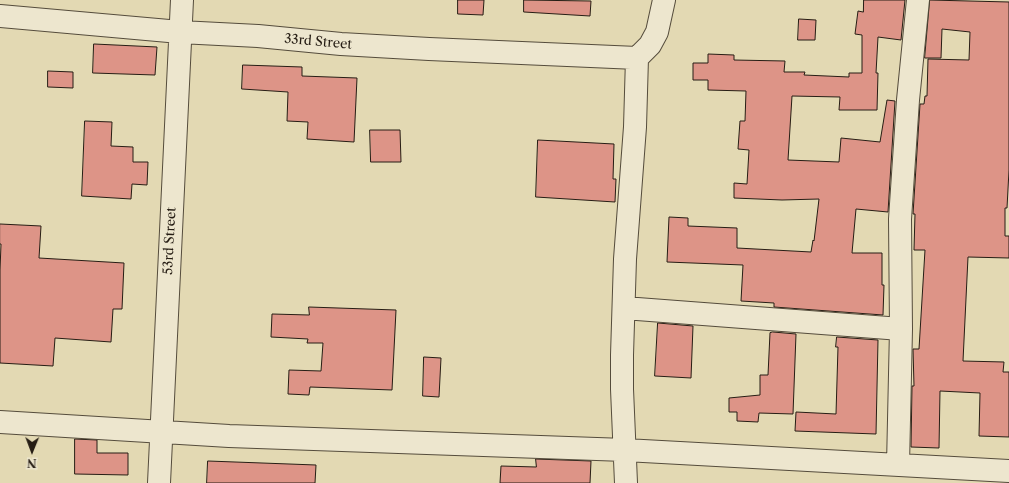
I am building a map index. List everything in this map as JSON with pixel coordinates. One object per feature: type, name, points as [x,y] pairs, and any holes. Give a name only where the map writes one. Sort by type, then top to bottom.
[{"type":"street","name":"53rd Street","points":[[159,483],[182,0]]},
{"type":"street","points":[[626,483],[622,389],[625,259],[635,127],[637,58],[650,44],[656,32],[664,0]]},
{"type":"street","points":[[898,465],[901,329],[900,219],[908,100],[918,0]]},
{"type":"street","name":"33rd Street","points":[[0,16],[180,32],[258,36],[341,44],[637,58]]},
{"type":"street","points":[[624,308],[901,329]]},
{"type":"street","points":[[0,422],[244,436],[625,450],[1009,471]]},
{"type":"building","points":[[458,0],[484,0],[483,15],[458,14]]},
{"type":"building","points":[[524,0],[591,1],[590,16],[524,12]]},
{"type":"building","points":[[864,0],[905,0],[901,40],[878,37],[876,73],[878,73],[877,110],[839,110],[840,97],[792,96],[788,160],[839,162],[841,138],[880,142],[887,100],[895,101],[888,212],[856,209],[852,253],[882,253],[882,285],[884,285],[883,315],[774,307],[774,303],[741,301],[743,265],[667,262],[669,217],[688,218],[688,226],[737,228],[737,248],[811,252],[813,240],[814,241],[819,199],[782,200],[734,198],[734,183],[747,184],[749,150],[738,149],[740,121],[745,121],[746,91],[708,90],[708,80],[693,80],[693,63],[708,63],[708,54],[734,55],[734,60],[785,61],[784,72],[805,72],[804,75],[849,77],[849,73],[862,73],[862,35],[855,34],[858,11],[863,12]]},
{"type":"building","points":[[930,0],[1009,2],[1009,170],[1007,208],[1005,208],[1005,236],[1009,236],[1009,258],[968,257],[963,361],[1004,362],[1003,372],[1009,372],[1009,437],[979,436],[980,393],[940,391],[939,448],[911,447],[912,386],[914,386],[913,349],[919,349],[925,250],[914,250],[915,214],[913,214],[920,104],[924,104],[925,96],[927,96],[928,59],[969,60],[970,32],[942,29],[941,58],[925,58]]},
{"type":"building","points":[[799,19],[816,20],[815,40],[798,40]]},
{"type":"building","points":[[94,44],[157,47],[155,75],[93,73]]},
{"type":"building","points":[[243,65],[302,67],[302,76],[357,78],[354,142],[307,139],[308,122],[287,121],[288,92],[242,89]]},
{"type":"building","points":[[48,71],[73,72],[73,88],[48,87]]},
{"type":"building","points":[[85,121],[112,122],[111,146],[133,147],[133,162],[148,162],[147,185],[132,184],[131,199],[82,196]]},
{"type":"building","points":[[370,130],[400,130],[401,162],[371,162]]},
{"type":"building","points":[[538,140],[614,144],[613,179],[616,179],[615,202],[536,197]]},
{"type":"building","points":[[0,224],[41,226],[39,258],[124,263],[122,309],[113,309],[111,342],[55,338],[53,366],[0,363]]},
{"type":"building","points":[[309,307],[396,310],[392,390],[310,387],[309,395],[288,394],[289,370],[321,371],[323,343],[307,343],[308,339],[271,337],[272,314],[309,315]]},
{"type":"building","points":[[658,323],[693,326],[691,378],[655,376]]},
{"type":"building","points":[[770,333],[796,334],[793,414],[759,413],[758,422],[737,421],[737,412],[729,412],[729,398],[760,395],[760,375],[768,375]]},
{"type":"building","points":[[837,337],[878,340],[876,434],[795,431],[796,412],[836,414]]},
{"type":"building","points":[[424,357],[441,358],[439,397],[423,396]]},
{"type":"building","points":[[75,439],[97,440],[97,453],[128,453],[128,475],[75,474]]},
{"type":"building","points":[[536,459],[591,461],[590,483],[500,483],[501,466],[536,467]]},
{"type":"building","points":[[208,461],[316,465],[315,483],[207,483]]}]
